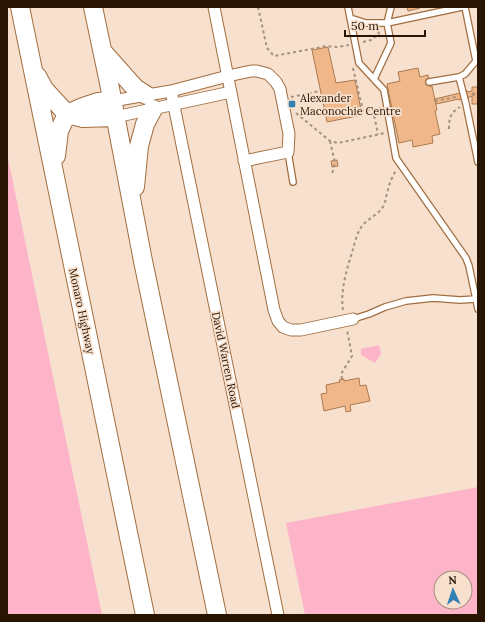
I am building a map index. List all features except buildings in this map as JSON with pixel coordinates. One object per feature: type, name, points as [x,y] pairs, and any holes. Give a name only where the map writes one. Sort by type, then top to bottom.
[{"type":"highway","name":"Monaro Highway","points":[[20,7],[145,615]]},
{"type":"highway","points":[[93,7],[133,210],[217,615]]},
{"type":"highway","points":[[102,50],[121,73],[150,102],[139,146],[133,210]]},
{"type":"highway","points":[[33,71],[44,89],[67,114],[83,118],[114,109]]},
{"type":"highway","points":[[54,171],[59,131],[67,114]]},
{"type":"street","points":[[214,7],[274,310],[278,321],[284,327],[291,330],[301,330],[349,320]]},
{"type":"street","points":[[114,109],[150,102],[171,91],[228,76],[251,71],[268,74],[276,82],[280,89],[289,134],[288,152],[244,161]]},
{"type":"street","name":"David Warren Road","points":[[171,91],[278,615]]},
{"type":"street","points":[[114,109],[150,102],[174,104],[231,92]]},
{"type":"lane","points":[[348,7],[359,62],[384,90],[396,158],[466,258],[478,309]]},
{"type":"lane","points":[[374,79],[391,43],[387,23],[391,7]]},
{"type":"lane","points":[[350,18],[366,23],[387,23],[462,7]]},
{"type":"lane","points":[[429,82],[459,77],[465,74],[477,61],[465,7]]},
{"type":"lane","points":[[459,77],[478,162]]},
{"type":"lane","points":[[288,152],[293,182]]},
{"type":"lane","points":[[349,320],[369,314],[384,307],[406,301],[433,298],[460,300],[476,299]]},
{"type":"path","points":[[258,7],[267,48],[274,56],[327,46],[345,46],[371,40],[378,34],[376,23]]},
{"type":"path","points":[[352,62],[363,111],[388,107]]},
{"type":"path","points":[[289,97],[320,91]]},
{"type":"path","points":[[472,94],[478,97]]},
{"type":"path","points":[[450,130],[450,116],[454,111],[466,104]]},
{"type":"path","points":[[373,110],[378,134]]},
{"type":"path","points":[[285,115],[296,113],[330,141],[338,143],[392,132]]},
{"type":"path","points":[[330,141],[335,163],[332,174]]},
{"type":"path","points":[[342,379],[341,374],[352,356],[349,320],[342,303],[344,280],[357,237],[362,226],[378,213],[384,204],[390,180],[399,162]]},
{"type":"shaded area","points":[[7,153],[102,615],[7,615]]},
{"type":"shaded area","points":[[379,345],[381,354],[375,363],[361,355],[361,349]]},
{"type":"shaded area","points":[[478,487],[478,615],[305,615],[286,523]]},
{"type":"place","name":"Alexander Maconochie Centre","points":[[292,104]]}]
